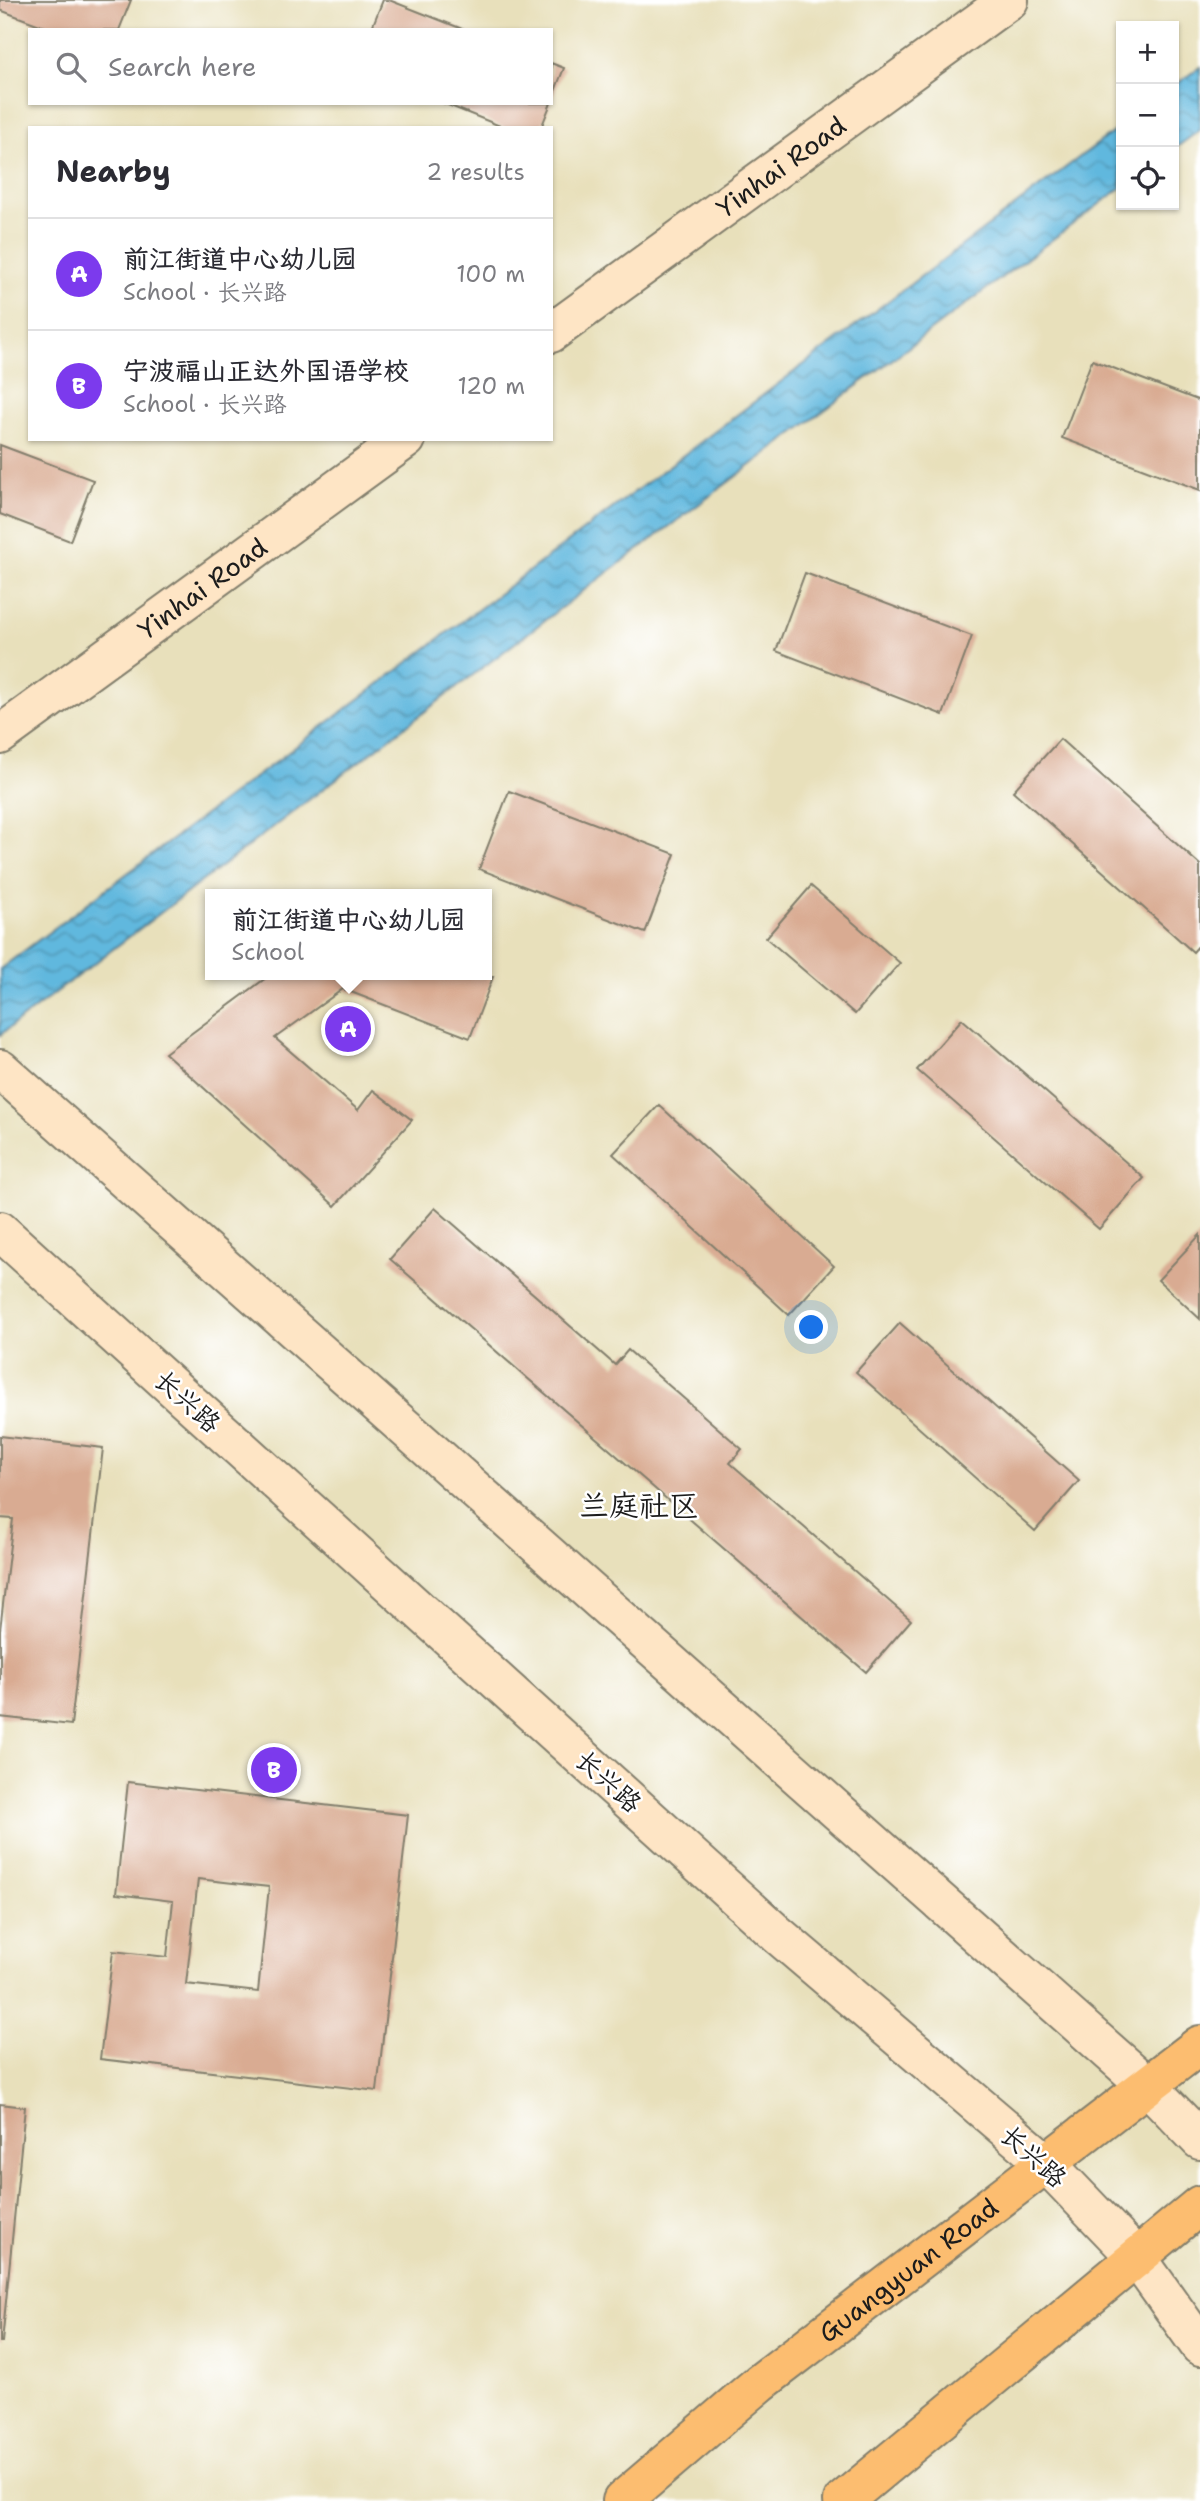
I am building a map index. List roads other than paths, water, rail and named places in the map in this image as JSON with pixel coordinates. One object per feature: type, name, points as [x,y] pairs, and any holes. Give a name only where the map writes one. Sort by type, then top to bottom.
[{"type":"main road","name":"Yinhai Road","points":[[553,332],[1009,0]]},
{"type":"main road","name":"Yinhai Road","points":[[0,735],[403,441]]},
{"type":"main road","points":[[0,1069],[1148,2085],[1200,2140]]},
{"type":"main road","name":"长兴路","points":[[0,1231],[777,1934],[1046,2163],[1138,2259],[1200,2346]]},
{"type":"main road","name":"Guangyuan Road","points":[[622,2501],[760,2384],[1200,2045]]},
{"type":"main road","points":[[843,2501],[1200,2205]]},
{"type":"water","points":[[1200,67],[1200,130],[1179,145],[1179,84]]},
{"type":"water","points":[[1116,130],[1116,192],[595,582],[0,1035],[0,969]]},
{"type":"place","name":"前江街道中心幼儿园","points":[[348,1029]]},
{"type":"place","name":"宁波福山正达外国语学校","points":[[274,1770]]},
{"type":"district","name":"兰庭社区","points":[[639,1505]]}]
